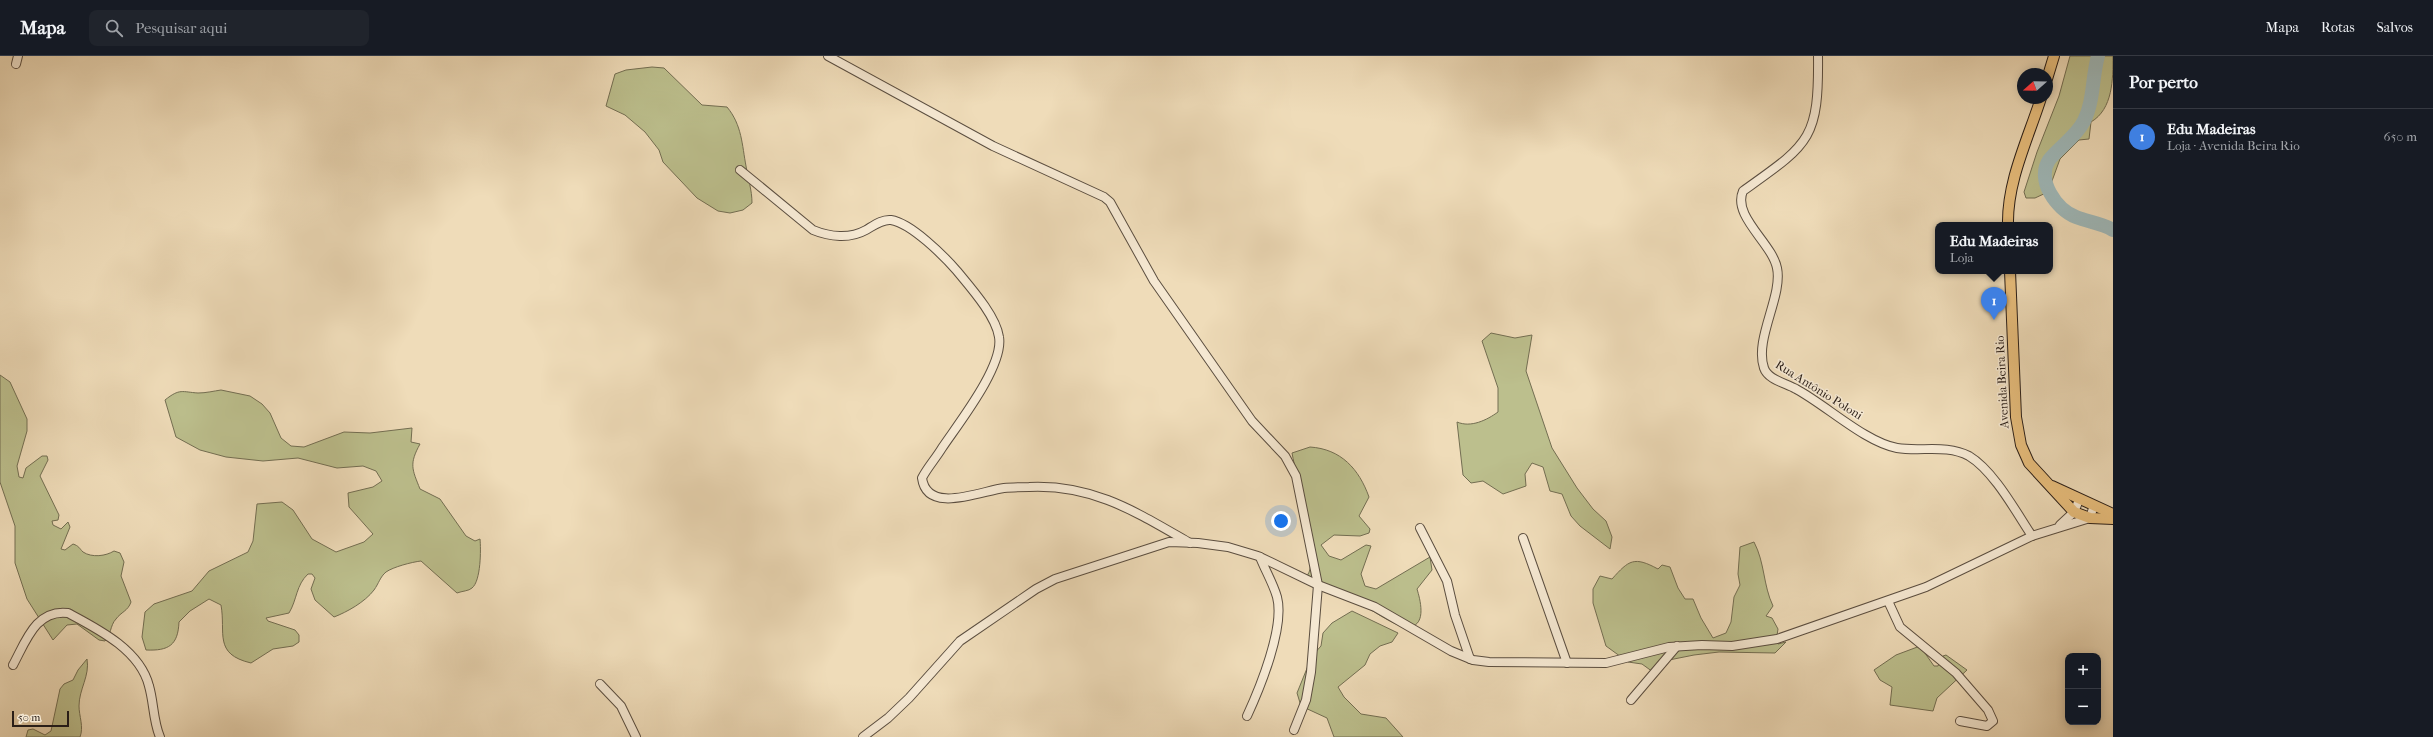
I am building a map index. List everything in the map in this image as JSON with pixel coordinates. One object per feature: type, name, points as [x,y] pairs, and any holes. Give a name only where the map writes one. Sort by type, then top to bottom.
[{"type":"main road","points":[[2050,68],[2054,56]]},
{"type":"main road","points":[[2008,222],[2008,206],[2012,184],[2039,104]]},
{"type":"main road","name":"Avenida Beira Rio","points":[[2010,274],[2018,432],[2029,463],[2046,484],[2074,512],[2090,518],[2113,519]]},
{"type":"main road","name":"Avenida Beira Rio","points":[[2046,484],[2113,514]]},
{"type":"street","points":[[828,56],[993,146],[1104,197],[1110,202],[1154,281],[1252,421],[1290,464],[1296,476],[1318,585],[1311,672],[1306,700],[1294,730]]},
{"type":"street","name":"Rua Antônio Poloni","points":[[1818,56],[1818,97],[1814,121],[1808,136],[1791,156],[1743,191],[1741,196],[1743,213],[1774,258],[1778,276],[1768,316],[1762,356],[1764,368],[1771,378],[1796,389],[1877,441],[1898,448],[1950,450],[1968,456],[1989,475],[2032,536]]},
{"type":"street","points":[[740,170],[813,230],[823,234],[851,235],[886,220],[898,223],[933,245],[947,259],[970,286],[997,328],[1000,338],[999,350],[990,377],[922,478],[925,489],[931,496],[948,499],[1005,488],[1063,487],[1089,492],[1115,503],[1191,543]]},
{"type":"street","points":[[2056,528],[2074,512],[2079,500]]},
{"type":"street","points":[[863,737],[888,718],[909,698],[960,641],[1036,589],[1055,579],[1076,571],[1169,542],[1228,547],[1260,557],[1318,585],[1375,607],[1450,651],[1470,659],[1489,662],[1606,663],[1678,646],[1757,643],[1793,634],[1926,587],[2032,536],[2090,518],[2094,505]]},
{"type":"street","points":[[1420,528],[1447,581],[1455,615],[1470,659]]},
{"type":"street","points":[[1523,538],[1566,663]]},
{"type":"street","points":[[1247,716],[1265,676],[1278,610],[1278,598],[1260,557]]},
{"type":"street","points":[[1888,601],[1900,627],[1956,673],[1988,710],[1993,721],[1987,726],[1960,721]]},
{"type":"street","points":[[13,665],[32,629],[39,621],[53,613],[68,613],[126,650],[138,662],[149,684],[156,727],[160,737]]},
{"type":"street","points":[[1631,700],[1678,646]]},
{"type":"street","points":[[600,684],[621,706],[636,737]]},
{"type":"green space","points":[[2070,56],[2113,56],[2112,84],[2108,101],[2104,109],[2091,122],[2089,139],[2079,140],[2060,159],[2048,192],[2035,198],[2026,198],[2024,192],[2037,152],[2059,96]]},
{"type":"green space","points":[[652,67],[664,68],[702,105],[727,107],[732,114],[741,135],[751,194],[752,203],[743,210],[730,213],[718,211],[697,198],[663,162],[659,150],[645,132],[625,115],[606,106],[615,74],[626,70]]},
{"type":"green space","points":[[1491,333],[1515,338],[1532,335],[1526,371],[1552,448],[1577,488],[1593,509],[1606,521],[1612,537],[1610,549],[1580,526],[1571,516],[1562,494],[1550,491],[1543,467],[1532,463],[1525,474],[1526,486],[1503,494],[1483,481],[1471,483],[1463,475],[1457,422],[1462,424],[1473,424],[1489,418],[1498,412],[1498,388],[1482,341]]},
{"type":"green space","points":[[0,375],[10,382],[27,419],[27,431],[17,466],[19,477],[23,478],[26,468],[42,456],[47,456],[48,460],[40,476],[59,515],[58,520],[52,521],[53,525],[61,529],[68,522],[70,527],[61,549],[65,550],[73,544],[78,546],[83,552],[95,556],[114,551],[120,553],[124,562],[121,576],[131,602],[114,621],[105,641],[99,640],[77,624],[67,625],[53,640],[27,599],[15,563],[15,526],[0,482]]},
{"type":"green space","points":[[221,390],[250,396],[262,404],[270,413],[281,438],[291,446],[304,447],[344,432],[370,433],[412,428],[411,442],[420,444],[414,457],[413,466],[420,489],[440,499],[466,536],[475,541],[480,539],[480,565],[475,584],[471,589],[457,593],[421,561],[413,562],[386,572],[366,599],[334,617],[315,600],[311,589],[315,578],[312,574],[308,574],[301,583],[289,613],[266,618],[268,621],[295,630],[299,635],[299,642],[293,646],[273,649],[251,663],[239,659],[231,654],[226,648],[223,633],[221,605],[209,599],[190,611],[179,622],[177,636],[171,645],[161,649],[146,650],[142,637],[145,612],[154,604],[192,591],[209,571],[248,552],[253,541],[257,504],[282,502],[293,510],[312,539],[336,552],[364,542],[373,534],[349,507],[348,493],[373,487],[382,481],[376,471],[363,466],[337,468],[298,458],[263,461],[226,457],[200,450],[176,437],[165,400],[178,392],[201,393]]},
{"type":"green space","points":[[1310,447],[1331,452],[1340,456],[1354,469],[1369,497],[1359,516],[1370,529],[1369,533],[1360,536],[1334,535],[1321,545],[1329,556],[1341,560],[1366,545],[1371,546],[1361,574],[1365,586],[1376,589],[1430,557],[1432,570],[1417,589],[1421,611],[1419,621],[1415,625],[1405,627],[1398,625],[1360,604],[1303,579],[1308,575],[1310,569],[1310,545],[1292,453]]},
{"type":"green space","points":[[1754,542],[1758,550],[1767,590],[1773,606],[1766,616],[1772,618],[1778,629],[1776,642],[1778,644],[1786,642],[1775,653],[1719,652],[1694,655],[1664,661],[1653,672],[1642,664],[1628,662],[1606,646],[1593,603],[1593,589],[1600,576],[1612,579],[1628,564],[1637,561],[1643,562],[1658,569],[1662,565],[1670,567],[1678,588],[1685,599],[1693,599],[1701,618],[1713,638],[1726,633],[1731,622],[1734,597],[1740,585],[1738,574],[1740,547]]},
{"type":"green space","points":[[1352,611],[1398,633],[1392,642],[1380,646],[1370,654],[1365,665],[1338,687],[1344,697],[1361,714],[1386,718],[1403,737],[1334,737],[1327,718],[1301,706],[1297,693],[1312,656],[1321,646],[1323,633],[1332,623]]},
{"type":"green space","points":[[1920,646],[1934,666],[1938,666],[1943,656],[1946,655],[1967,670],[1937,698],[1933,711],[1890,705],[1892,687],[1880,680],[1874,670],[1896,655]]},
{"type":"green space","points":[[87,659],[88,665],[86,677],[79,700],[82,729],[80,737],[26,737],[28,730],[33,729],[45,735],[51,731],[60,689],[64,684],[73,680],[78,670]]},
{"type":"waterway","points":[[2098,56],[2090,105],[2084,121],[2077,132],[2049,160],[2045,176],[2050,193],[2062,208],[2076,217],[2113,230]]},
{"type":"place","name":"Edu Madeiras","points":[[1994,320]]}]
